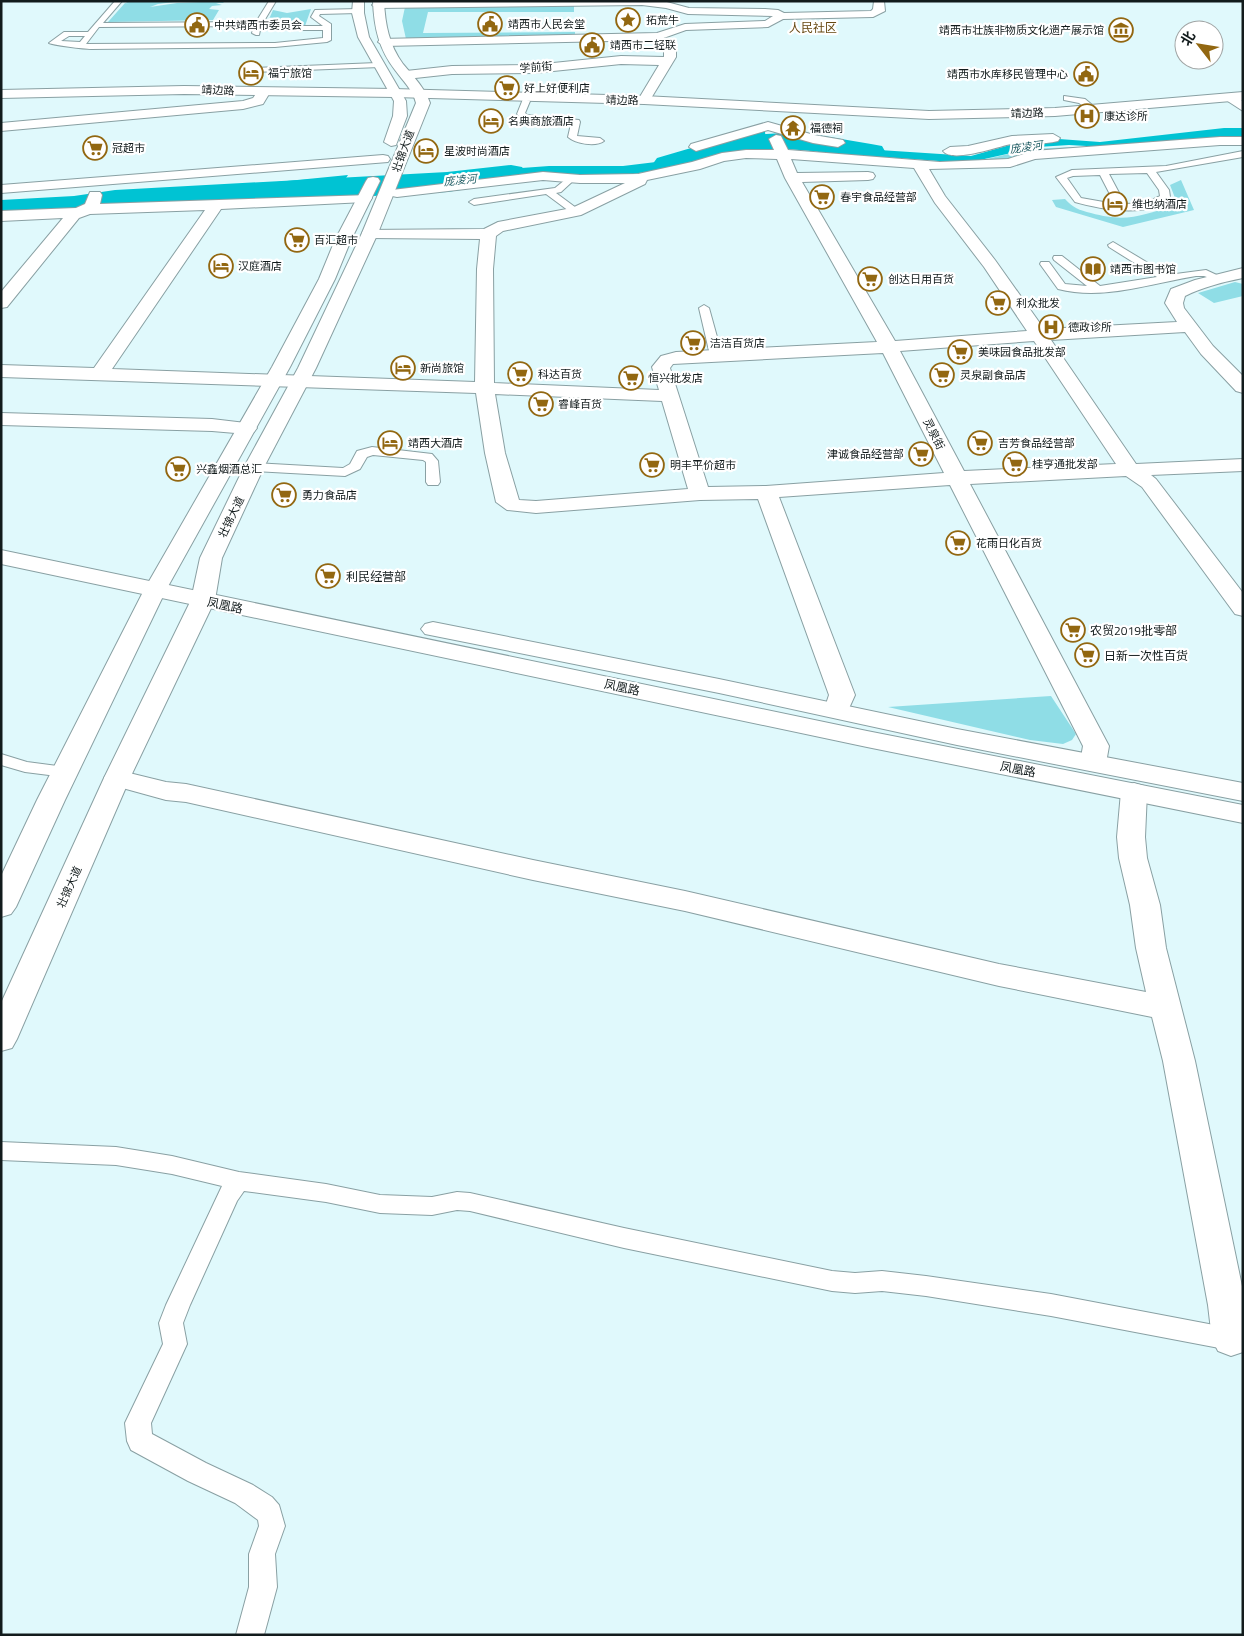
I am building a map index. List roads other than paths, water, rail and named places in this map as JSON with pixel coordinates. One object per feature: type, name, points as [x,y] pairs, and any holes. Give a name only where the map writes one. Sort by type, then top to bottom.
[{"type":"street","points":[[421,96],[395,61],[384,42],[377,16],[378,3],[652,3],[688,11],[765,12],[778,13],[781,16],[874,14],[879,11],[879,1]]},
{"type":"street","name":"壮锦大道","points":[[1,1039],[117,778],[205,591],[211,558],[254,467],[300,380],[370,233],[380,192],[382,161],[398,122],[401,102],[377,65],[365,41],[358,7]]},
{"type":"street","points":[[384,42],[649,36],[668,34],[684,27],[768,24],[777,21],[781,16]]},
{"type":"street","points":[[644,100],[656,84],[666,61],[670,57],[668,34]]},
{"type":"street","name":"学前街","points":[[406,75],[460,70],[534,69],[613,60],[666,61]]},
{"type":"street","name":"靖边路","points":[[1,96],[184,90],[396,95],[919,116],[1000,116],[1240,101]]},
{"type":"street","name":"靖边路","points":[[1,96],[180,93],[396,95]]},
{"type":"street","points":[[1,127],[242,105],[258,101],[263,94]]},
{"type":"street","name":"壮锦大道","points":[[1,907],[65,772],[160,582],[273,380],[327,279],[343,240],[380,192],[403,175],[423,103],[421,96]]},
{"type":"street","name":"靖边路","points":[[421,96],[644,100],[929,114],[1008,114],[1240,101]]},
{"type":"street","name":"灵泉街","points":[[765,109],[780,153],[792,178],[889,347],[1096,746],[1093,763]]},
{"type":"street","points":[[681,151],[771,129],[826,142],[870,148],[908,150]]},
{"type":"street","points":[[1079,138],[1147,133]]},
{"type":"street","points":[[938,151],[968,150],[1012,140],[1064,138]]},
{"type":"street","points":[[792,178],[1004,163],[1033,155],[1220,140],[1243,141]]},
{"type":"street","points":[[1,191],[90,202],[216,205],[380,192],[536,176],[570,178],[645,177],[728,156],[780,153],[922,170],[1002,281],[1130,470],[1149,483],[1243,609]]},
{"type":"street","points":[[1,191],[352,160],[382,161]]},
{"type":"street","points":[[4,216],[382,161]]},
{"type":"street","points":[[433,174],[553,162]]},
{"type":"street","points":[[370,233],[488,234],[498,227],[576,212],[628,188],[645,177]]},
{"type":"street","points":[[1,303],[90,202]]},
{"type":"street","points":[[100,372],[214,211],[216,205]]},
{"type":"street","points":[[488,234],[485,269],[483,378],[493,444],[504,493],[507,502],[514,506],[536,507],[700,494],[766,492],[957,478],[1243,465]]},
{"type":"street","points":[[1243,273],[1194,285],[1177,293],[1174,303],[1188,326],[1243,387]]},
{"type":"street","points":[[700,494],[662,367],[667,360],[676,357],[889,347],[1188,326]]},
{"type":"street","points":[[1,371],[100,372],[670,396]]},
{"type":"street","points":[[1,419],[247,428]]},
{"type":"street","points":[[766,492],[842,695],[837,710]]},
{"type":"street","name":"凤凰路","points":[[1,544],[160,582],[867,740],[1243,814]]},
{"type":"street","name":"凤凰路","points":[[1,557],[160,582]]},
{"type":"street","name":"凤凰路","points":[[205,591],[282,600],[453,632],[837,710],[948,736],[1243,792]]},
{"type":"street","points":[[117,778],[166,792],[186,793],[534,870],[685,901],[999,974],[1167,1008]]},
{"type":"street","points":[[1134,792],[1131,837],[1133,858],[1145,905],[1151,948],[1167,1008],[1227,1305],[1237,1340]]},
{"type":"lane","points":[[82,44],[119,1]]},
{"type":"lane","points":[[252,44],[258,26],[273,1]]},
{"type":"lane","points":[[324,4],[322,6],[325,7],[358,7]]},
{"type":"lane","points":[[92,34],[67,34],[53,43],[82,44],[84,47],[91,48],[274,45],[327,40],[327,24],[315,17],[318,12],[358,7]]},
{"type":"lane","points":[[97,25],[327,28]]},
{"type":"lane","points":[[296,43],[299,28]]},
{"type":"lane","points":[[252,70],[377,65]]},
{"type":"lane","points":[[1067,98],[1082,101],[1093,109]]},
{"type":"lane","points":[[526,101],[521,114],[525,117],[576,122],[572,137],[579,140],[600,141]]},
{"type":"lane","points":[[1141,178],[1150,170],[1166,169],[1243,154]]},
{"type":"lane","points":[[1150,170],[1164,190],[1165,197],[1161,201],[1140,206],[1101,205],[1078,200],[1062,177],[1072,173],[1103,172],[1141,178],[1161,201]]},
{"type":"lane","points":[[1103,172],[1121,206]]},
{"type":"lane","points":[[474,202],[561,189],[566,180],[570,178]]},
{"type":"lane","points":[[549,192],[576,212]]},
{"type":"lane","points":[[1113,245],[1166,278]]},
{"type":"lane","points":[[1058,258],[1097,289]]},
{"type":"lane","points":[[1045,264],[1062,287],[1080,291],[1122,287],[1196,273],[1218,278]]},
{"type":"lane","points":[[704,308],[716,355]]},
{"type":"lane","points":[[254,467],[345,472],[355,466],[362,454],[372,451],[427,457],[432,461],[433,482]]},
{"type":"lane","points":[[1,759],[25,767],[65,772]]},
{"type":"lane","points":[[1,1151],[116,1156],[172,1165],[238,1181],[326,1192],[380,1204],[404,1206],[470,1202],[624,1238],[832,1281],[855,1283],[882,1281],[926,1286],[1051,1305],[1237,1340]]},
{"type":"lane","points":[[238,1181],[228,1195],[178,1305],[171,1323],[175,1344],[138,1423],[138,1433],[140,1440],[196,1472],[244,1494],[263,1506],[270,1514],[272,1526],[262,1554],[263,1587],[250,1635]]},
{"type":"water","points":[[1224,128],[1243,128],[1243,138],[1104,147],[1069,145],[1038,147],[971,162],[855,155],[816,147],[792,148],[789,138],[793,137],[864,149],[971,156],[1017,143],[1059,139],[1100,142]]},
{"type":"water","points":[[765,132],[767,149],[752,148],[749,136]]},
{"type":"water","points":[[741,138],[747,139],[749,148],[665,169],[633,174],[424,188],[432,177],[462,177],[507,169],[549,166],[623,166],[656,162],[699,152]]},
{"type":"water","points":[[348,175],[335,195],[330,197],[99,207],[114,193],[236,186]]},
{"type":"water","points":[[79,201],[79,208],[1,214],[1,203]]},
{"type":"waterway","name":"庞凌河","points":[[668,165],[683,162],[732,145],[747,143],[800,141],[871,153]]},
{"type":"waterway","name":"庞凌河","points":[[1,210],[74,206],[115,200],[447,182],[511,174]]},
{"type":"place","name":"拓荒牛","points":[[628,20]]},
{"type":"place","name":"靖西市人民会堂","points":[[490,24]]},
{"type":"place","name":"中共靖西市委员会","points":[[197,25]]},
{"type":"place","name":"靖西市壮族非物质文化遗产展示馆","points":[[1121,30]]},
{"type":"place","name":"靖西市二轻联","points":[[592,45]]},
{"type":"place","name":"福宁旅馆","points":[[251,73]]},
{"type":"place","name":"靖西市水库移民管理中心","points":[[1086,74]]},
{"type":"place","name":"好上好便利店","points":[[507,88]]},
{"type":"place","name":"康达诊所","points":[[1087,116]]},
{"type":"place","name":"名典商旅酒店","points":[[491,121]]},
{"type":"place","name":"福德祠","points":[[793,128]]},
{"type":"place","name":"冠超市","points":[[95,148]]},
{"type":"place","name":"星波时尚酒店","points":[[426,151]]},
{"type":"place","name":"春宇食品经营部","points":[[822,197]]},
{"type":"place","name":"维也纳酒店","points":[[1115,204]]},
{"type":"place","name":"百汇超市","points":[[297,240]]},
{"type":"place","name":"汉庭酒店","points":[[221,266]]},
{"type":"place","name":"靖西市图书馆","points":[[1093,269]]},
{"type":"place","name":"创达日用百货","points":[[870,279]]},
{"type":"place","name":"利众批发","points":[[998,303]]},
{"type":"place","name":"德政诊所","points":[[1051,327]]},
{"type":"place","name":"洁洁百货店","points":[[693,343]]},
{"type":"place","name":"美味园食品批发部","points":[[960,352]]},
{"type":"place","name":"新尚旅馆","points":[[403,368]]},
{"type":"place","name":"科达百货","points":[[520,374]]},
{"type":"place","name":"灵泉副食品店","points":[[942,375]]},
{"type":"place","name":"恒兴批发店","points":[[631,378]]},
{"type":"place","name":"睿峰百货","points":[[541,404]]},
{"type":"place","name":"靖西大酒店","points":[[390,443]]},
{"type":"place","name":"吉芳食品经营部","points":[[980,443]]},
{"type":"place","name":"津诚食品经营部","points":[[921,454]]},
{"type":"place","name":"桂亨通批发部","points":[[1015,464]]},
{"type":"place","name":"明丰平价超市","points":[[652,465]]},
{"type":"place","name":"兴鑫烟酒总汇","points":[[178,469]]},
{"type":"place","name":"勇力食品店","points":[[284,495]]},
{"type":"place","name":"花雨日化百货","points":[[958,543]]},
{"type":"place","name":"利民经营部","points":[[328,576]]},
{"type":"place","name":"农贸2019批零部","points":[[1073,630]]},
{"type":"place","name":"日新一次性百货","points":[[1087,655]]},
{"type":"district","name":"人民社区","points":[[813,27]]}]
